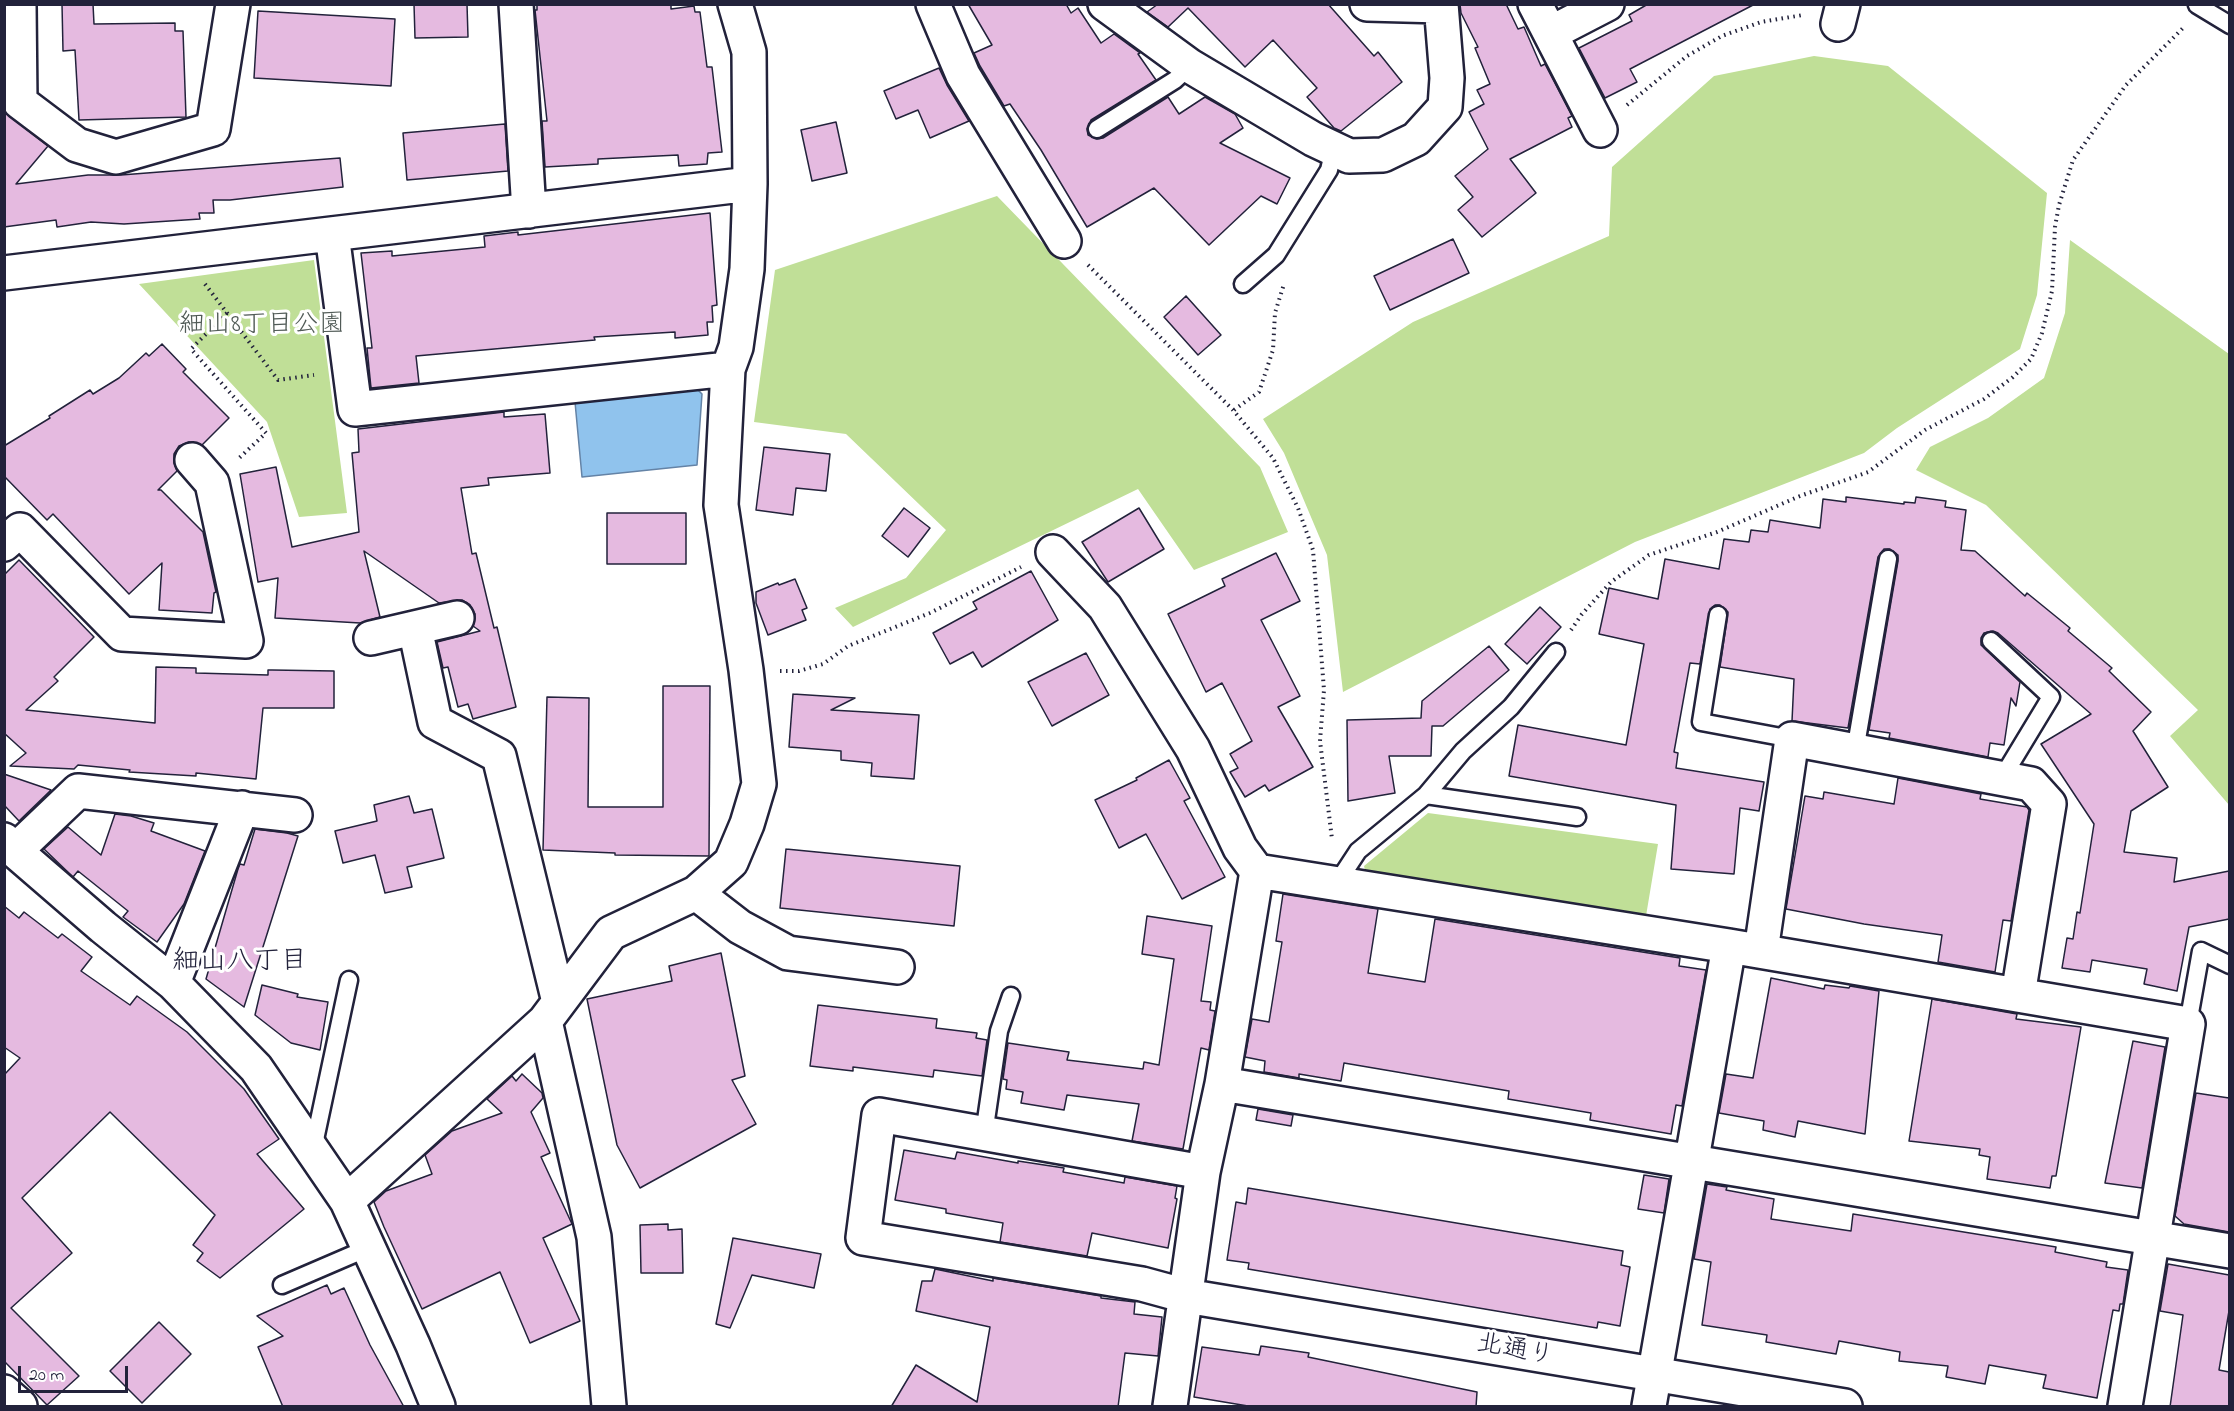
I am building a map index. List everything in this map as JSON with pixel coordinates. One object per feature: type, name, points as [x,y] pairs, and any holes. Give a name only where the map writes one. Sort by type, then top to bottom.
[{"type":"street","points":[[19,4],[20,102],[77,145],[116,157],[213,129],[233,4]]},
{"type":"street","points":[[516,4],[529,211]]},
{"type":"street","points":[[347,1201],[552,1011],[611,933],[696,893],[731,862],[747,824],[759,784],[746,670],[721,506],[728,369],[736,347],[747,269],[750,184],[749,52],[735,4]]},
{"type":"street","points":[[933,4],[963,75],[1064,241]]},
{"type":"street","points":[[1105,4],[1190,66],[1313,139],[1349,156],[1383,155],[1416,139],[1445,107],[1447,78],[1441,5],[1367,4]]},
{"type":"street","points":[[1535,4],[1600,130]]},
{"type":"street","points":[[1551,33],[1607,4]]},
{"type":"street","points":[[4,273],[750,184]]},
{"type":"street","points":[[332,234],[355,409],[728,369]]},
{"type":"street","points":[[4,544],[20,530],[122,634],[246,641],[202,472]]},
{"type":"street","points":[[1053,552],[1105,607],[1193,749],[1240,848],[1257,872],[1222,1084],[1203,1172],[1170,1407]]},
{"type":"street","points":[[371,638],[457,618]]},
{"type":"street","points":[[415,628],[435,722],[499,756],[552,1011],[594,1238],[609,1407]]},
{"type":"street","points":[[1761,951],[1792,739],[2031,784],[2049,804],[2018,995]]},
{"type":"street","points":[[295,814],[78,791],[10,845],[103,927],[173,983],[256,1068],[347,1201],[413,1345],[438,1407]]},
{"type":"street","points":[[173,983],[242,808]]},
{"type":"street","points":[[1257,872],[1761,951],[2188,1024],[2125,1407]]},
{"type":"street","points":[[696,893],[741,927],[788,953],[897,967]]},
{"type":"street","points":[[1651,1391],[1729,946]]},
{"type":"street","points":[[1222,1084],[2229,1251]]},
{"type":"street","name":"北通り","points":[[984,1134],[879,1115],[863,1238],[1142,1284],[1186,1296],[1651,1391],[1845,1407]]},
{"type":"street","points":[[984,1134],[1203,1172]]},
{"type":"street","points":[[4,1392],[20,1407]]},
{"type":"lane","points":[[2197,6],[2229,25]]},
{"type":"lane","points":[[1097,129],[1175,80],[1190,66]]},
{"type":"lane","points":[[1243,284],[1276,255],[1329,170],[1334,149]]},
{"type":"lane","points":[[1855,751],[1888,559]]},
{"type":"lane","points":[[1718,615],[1701,722],[1792,739]]},
{"type":"lane","points":[[1991,641],[2051,697],[2002,778]]},
{"type":"lane","points":[[1337,883],[1358,851],[1426,795],[1463,751],[1511,707],[1556,652]]},
{"type":"lane","points":[[1426,795],[1577,817]]},
{"type":"lane","points":[[2188,1024],[2201,951],[2229,965]]},
{"type":"lane","points":[[312,1150],[349,980]]},
{"type":"lane","points":[[984,1134],[999,1031],[1011,996]]},
{"type":"lane","points":[[282,1285],[368,1248]]},
{"type":"path","points":[[1556,652],[1582,614],[1611,582],[1649,555],[1717,532],[1800,496],[1868,471],[1925,430],[1984,399],[2013,377],[2031,359],[2042,333],[2052,291],[2055,227],[2059,205],[2073,160],[2126,85],[2187,25],[2197,6]]},
{"type":"path","points":[[1600,130],[1687,56],[1722,36],[1761,22],[1807,14]]},
{"type":"path","points":[[1064,241],[1233,410],[1273,458],[1298,508],[1313,550],[1324,690],[1320,741],[1337,883]]},
{"type":"path","points":[[181,252],[278,380],[321,375]]},
{"type":"path","points":[[1233,410],[1259,392],[1273,350],[1275,313],[1285,282]]},
{"type":"path","points":[[202,472],[266,433],[191,349],[227,313]]},
{"type":"path","points":[[746,670],[799,672],[823,664],[848,646],[930,613],[1053,552]]},
{"type":"green space","points":[[1814,56],[1888,66],[2047,193],[2037,295],[2020,349],[1897,428],[1864,453],[1635,542],[1343,692],[1327,555],[1284,453],[1263,419],[1413,322],[1609,236],[1612,167],[1714,76]]},
{"type":"green space","points":[[997,196],[1260,467],[1288,532],[1194,570],[1138,489],[853,627],[835,608],[906,578],[946,530],[846,434],[754,422],[775,270]]},
{"type":"green space","points":[[2070,240],[2229,354],[2229,805],[2170,736],[2198,710],[1986,505],[1916,470],[1930,447],[1988,418],[2044,378],[2065,313]]},
{"type":"green space","name":"細山8丁目公園","points":[[314,260],[347,513],[299,517],[267,422],[139,284]]},
{"type":"green space","points":[[1428,813],[1658,844],[1646,916],[1366,874],[1364,866]]},
{"type":"water","points":[[697,389],[702,394],[697,465],[582,477],[575,402]]},
{"type":"building","points":[[62,4],[93,4],[94,24],[175,23],[175,31],[183,31],[186,117],[79,120],[75,50],[63,51]]},
{"type":"building","points":[[414,4],[467,4],[468,37],[415,38]]},
{"type":"building","points":[[537,4],[671,4],[671,9],[694,6],[695,12],[700,12],[707,67],[712,67],[722,152],[708,153],[707,164],[679,166],[678,155],[598,159],[598,164],[545,167],[542,121],[547,121],[535,10],[537,10]]},
{"type":"building","points":[[968,4],[1066,4],[1071,13],[1078,8],[1101,43],[1114,34],[1140,53],[1138,54],[1156,80],[1091,120],[1087,129],[1088,135],[1097,139],[1103,138],[1168,97],[1179,114],[1205,97],[1235,114],[1243,128],[1220,143],[1290,178],[1277,204],[1261,196],[1209,245],[1154,188],[1087,227],[1041,150],[1010,104],[1004,106],[980,66],[974,53],[992,45]]},
{"type":"building","points":[[1158,4],[1328,4],[1374,56],[1378,52],[1402,82],[1341,131],[1334,128],[1307,97],[1317,88],[1273,40],[1245,67],[1188,8],[1168,27],[1147,12]]},
{"type":"building","points":[[1460,4],[1506,4],[1518,29],[1524,27],[1541,66],[1545,64],[1572,116],[1568,118],[1572,127],[1510,159],[1536,193],[1482,237],[1458,210],[1473,197],[1455,176],[1488,149],[1469,112],[1484,104],[1477,90],[1490,84],[1475,48],[1478,47],[1461,13]]},
{"type":"building","points":[[1648,4],[1755,4],[1630,69],[1637,82],[1605,98],[1579,48],[1632,21],[1629,15]]},
{"type":"building","points":[[258,11],[395,19],[391,86],[254,78]]},
{"type":"building","points":[[939,68],[969,121],[930,138],[918,110],[896,119],[884,91]]},
{"type":"building","points":[[4,112],[48,146],[16,184],[88,175],[121,175],[340,158],[343,187],[213,200],[214,213],[199,213],[200,219],[124,224],[91,222],[57,227],[56,220],[4,227]]},
{"type":"building","points":[[836,122],[847,173],[812,181],[801,130]]},
{"type":"building","points":[[505,124],[508,171],[407,180],[403,133]]},
{"type":"building","points":[[710,213],[717,305],[712,306],[713,322],[707,322],[708,335],[675,338],[675,332],[594,337],[595,340],[416,356],[419,383],[371,388],[367,348],[372,348],[361,253],[392,251],[392,256],[485,247],[484,236],[518,232],[518,235]]},
{"type":"building","points":[[1453,239],[1469,273],[1390,310],[1374,276]]},
{"type":"building","points":[[1186,296],[1221,335],[1198,355],[1164,317]]},
{"type":"building","points":[[162,344],[186,369],[183,372],[229,418],[202,445],[189,442],[179,446],[174,454],[177,471],[158,490],[161,490],[203,532],[216,592],[212,613],[159,610],[162,563],[129,594],[53,514],[47,520],[4,476],[4,446],[90,390],[93,394],[119,378],[146,353],[149,356]]},
{"type":"building","points":[[504,412],[504,417],[545,414],[550,473],[488,478],[489,485],[461,488],[472,554],[476,553],[516,707],[473,719],[468,704],[458,707],[448,667],[443,668],[437,642],[480,631],[473,626],[475,614],[470,605],[462,600],[439,603],[364,551],[380,617],[360,623],[275,618],[278,578],[258,582],[240,474],[276,467],[292,547],[359,532],[352,453],[359,452],[358,429]]},
{"type":"building","points":[[764,447],[830,454],[826,491],[796,488],[793,515],[756,510]]},
{"type":"building","points":[[1846,497],[1904,504],[1904,502],[1915,503],[1916,497],[1946,501],[1945,507],[1966,510],[1961,550],[1975,551],[2025,596],[2027,593],[2070,628],[2068,631],[2112,668],[2109,671],[2151,712],[2133,731],[2168,787],[2131,811],[2124,852],[2177,858],[2174,882],[2229,871],[2229,919],[2189,927],[2177,991],[2144,984],[2147,969],[2092,960],[2090,972],[2062,968],[2067,938],[2073,939],[2077,912],[2080,913],[2094,824],[2041,744],[2091,714],[1998,633],[1993,631],[1984,633],[1981,645],[2020,682],[2016,706],[2011,698],[2004,745],[1990,743],[1988,757],[1889,738],[1890,733],[1869,730],[1898,561],[1898,555],[1890,549],[1884,549],[1878,557],[1848,728],[1792,721],[1794,679],[1720,667],[1728,612],[1720,605],[1715,605],[1710,609],[1700,664],[1690,663],[1674,752],[1678,753],[1676,768],[1764,782],[1759,811],[1740,808],[1734,874],[1671,869],[1676,805],[1509,776],[1518,725],[1626,745],[1644,644],[1599,634],[1609,588],[1658,599],[1665,559],[1719,569],[1724,539],[1749,542],[1751,530],[1768,532],[1770,520],[1820,528],[1823,499],[1846,502]]},
{"type":"building","points":[[904,508],[930,528],[908,557],[882,536]]},
{"type":"building","points":[[1139,508],[1164,549],[1108,582],[1082,542]]},
{"type":"building","points":[[607,513],[686,513],[686,564],[607,564]]},
{"type":"building","points":[[1276,553],[1300,601],[1261,620],[1300,696],[1278,707],[1313,767],[1269,791],[1265,785],[1245,797],[1230,772],[1238,768],[1230,754],[1252,741],[1222,683],[1206,692],[1168,614],[1225,586],[1222,579]]},
{"type":"building","points":[[19,560],[94,637],[54,677],[58,681],[26,710],[155,723],[156,667],[196,668],[196,673],[268,675],[268,670],[334,671],[334,708],[263,708],[256,779],[196,773],[196,776],[129,772],[130,770],[78,765],[74,769],[10,766],[26,753],[4,733],[4,575]]},
{"type":"building","points":[[1031,571],[1058,620],[982,667],[973,652],[950,664],[933,633],[977,609],[973,602]]},
{"type":"building","points":[[795,579],[807,608],[802,610],[806,620],[768,635],[756,603],[756,592]]},
{"type":"building","points":[[1540,607],[1561,627],[1527,664],[1505,644]]},
{"type":"building","points":[[1489,646],[1509,670],[1443,726],[1432,726],[1431,756],[1389,756],[1395,793],[1348,801],[1347,720],[1421,718],[1422,701]]},
{"type":"building","points":[[1086,653],[1109,695],[1052,726],[1028,682]]},
{"type":"building","points":[[663,686],[710,686],[709,856],[615,855],[615,853],[543,850],[547,697],[589,698],[588,807],[663,807]]},
{"type":"building","points":[[793,694],[855,698],[831,710],[919,715],[914,779],[871,776],[872,763],[841,760],[841,751],[789,747]]},
{"type":"building","points":[[1169,760],[1190,798],[1184,801],[1225,877],[1182,899],[1146,834],[1119,848],[1095,800],[1137,780],[1136,778]]},
{"type":"building","points":[[4,774],[51,790],[19,821],[4,805]]},
{"type":"building","points":[[1898,778],[1981,794],[1980,799],[2027,807],[2029,810],[2011,921],[2003,920],[1995,972],[1938,962],[1942,935],[1864,924],[1786,909],[1805,796],[1823,799],[1824,792],[1894,804]]},
{"type":"building","points":[[409,796],[414,813],[432,809],[444,858],[407,867],[412,887],[385,893],[375,855],[343,863],[335,831],[377,821],[374,805]]},
{"type":"building","points":[[115,814],[154,823],[151,831],[205,851],[184,904],[157,942],[123,917],[128,911],[78,871],[73,877],[44,849],[68,827],[101,855]]},
{"type":"building","points":[[255,829],[298,836],[244,1007],[206,979],[238,869],[240,864],[244,865]]},
{"type":"building","points":[[786,849],[960,866],[954,926],[780,908]]},
{"type":"building","points":[[1283,894],[1378,909],[1368,973],[1425,982],[1435,919],[1680,958],[1679,966],[1706,970],[1682,1106],[1676,1105],[1671,1134],[1590,1120],[1591,1113],[1508,1099],[1509,1091],[1344,1063],[1341,1081],[1299,1074],[1299,1078],[1264,1072],[1265,1061],[1245,1057],[1252,1019],[1269,1022],[1282,942],[1276,941]]},
{"type":"building","points":[[4,906],[19,918],[24,912],[58,938],[62,934],[92,957],[81,971],[130,1005],[137,996],[187,1032],[244,1089],[279,1139],[257,1154],[304,1209],[220,1278],[197,1261],[203,1253],[193,1245],[215,1215],[110,1112],[22,1198],[72,1253],[11,1308],[79,1376],[47,1405],[4,1361],[4,1075],[20,1058],[4,1047]]},
{"type":"building","points":[[1147,916],[1212,926],[1201,1001],[1211,1002],[1210,1010],[1215,1011],[1209,1050],[1201,1048],[1183,1149],[1132,1141],[1139,1104],[1067,1095],[1064,1110],[1021,1103],[1023,1092],[1006,1089],[1007,1080],[1003,1079],[1008,1043],[1069,1052],[1067,1060],[1143,1069],[1144,1062],[1159,1065],[1174,959],[1142,954]]},
{"type":"building","points":[[721,953],[745,1076],[732,1080],[756,1124],[640,1188],[617,1145],[587,999],[672,981],[669,966]]},
{"type":"building","points":[[1771,978],[1824,989],[1825,985],[1879,991],[1865,1134],[1798,1121],[1795,1137],[1763,1130],[1764,1121],[1719,1113],[1726,1074],[1753,1078]]},
{"type":"building","points":[[262,985],[298,994],[297,997],[328,1002],[320,1050],[291,1043],[255,1015]]},
{"type":"building","points":[[1932,999],[2017,1014],[2016,1019],[2081,1027],[2056,1176],[2052,1176],[2050,1188],[1987,1179],[1990,1157],[1979,1155],[1980,1149],[1909,1141]]},
{"type":"building","points":[[818,1005],[937,1019],[936,1028],[977,1033],[976,1038],[987,1040],[982,1076],[934,1070],[933,1077],[853,1067],[853,1071],[810,1066]]},
{"type":"building","points":[[2133,1041],[2165,1047],[2142,1188],[2105,1183]]},
{"type":"building","points":[[522,1074],[542,1093],[543,1098],[531,1112],[550,1153],[541,1157],[572,1224],[543,1238],[580,1321],[530,1343],[500,1272],[422,1309],[374,1202],[386,1191],[432,1174],[425,1155],[452,1131],[502,1113],[487,1099],[512,1076],[516,1081]]},
{"type":"building","points":[[2196,1093],[2229,1098],[2229,1232],[2184,1224],[2175,1216]]},
{"type":"building","points":[[1258,1109],[1293,1115],[1291,1126],[1256,1120]]},
{"type":"building","points":[[904,1150],[955,1159],[957,1152],[1018,1163],[1018,1161],[1064,1168],[1063,1172],[1124,1183],[1125,1177],[1177,1186],[1175,1198],[1177,1199],[1168,1248],[1092,1233],[1087,1256],[1000,1242],[1003,1223],[946,1213],[946,1209],[895,1200]]},
{"type":"building","points":[[1644,1175],[1669,1179],[1664,1213],[1638,1209]]},
{"type":"building","points":[[1707,1184],[1774,1199],[1771,1219],[1851,1231],[1853,1214],[2056,1247],[2055,1252],[2107,1262],[2106,1267],[2128,1270],[2123,1304],[2120,1304],[2119,1311],[2113,1310],[2097,1398],[2043,1388],[2046,1375],[1989,1365],[1985,1384],[1946,1377],[1948,1366],[1899,1361],[1900,1352],[1839,1341],[1836,1354],[1766,1342],[1767,1335],[1702,1325],[1711,1262],[1694,1259]]},
{"type":"building","points":[[1248,1188],[1623,1251],[1621,1265],[1630,1267],[1620,1326],[1598,1322],[1597,1328],[1248,1269],[1249,1263],[1227,1260],[1236,1202],[1246,1204]]},
{"type":"building","points":[[668,1224],[668,1230],[682,1229],[683,1273],[641,1273],[640,1225]]},
{"type":"building","points":[[733,1238],[821,1254],[814,1288],[752,1275],[730,1328],[716,1324]]},
{"type":"building","points":[[2168,1264],[2229,1275],[2229,1311],[2219,1370],[2229,1372],[2229,1407],[2170,1407],[2183,1315],[2160,1311]]},
{"type":"building","points":[[935,1269],[993,1281],[993,1278],[1135,1302],[1134,1314],[1162,1317],[1158,1356],[1125,1353],[1118,1407],[891,1407],[916,1365],[977,1402],[990,1327],[916,1311],[922,1281],[932,1281]]},
{"type":"building","points":[[327,1285],[331,1294],[344,1288],[370,1345],[404,1407],[283,1407],[258,1347],[283,1336],[257,1316]]},
{"type":"building","points":[[159,1322],[191,1354],[142,1403],[110,1371]]},
{"type":"building","points":[[1261,1346],[1309,1353],[1308,1357],[1477,1392],[1476,1407],[1254,1407],[1194,1397],[1202,1347],[1259,1355]]},
{"type":"district","name":"細山八丁目","points":[[240,964]]}]
